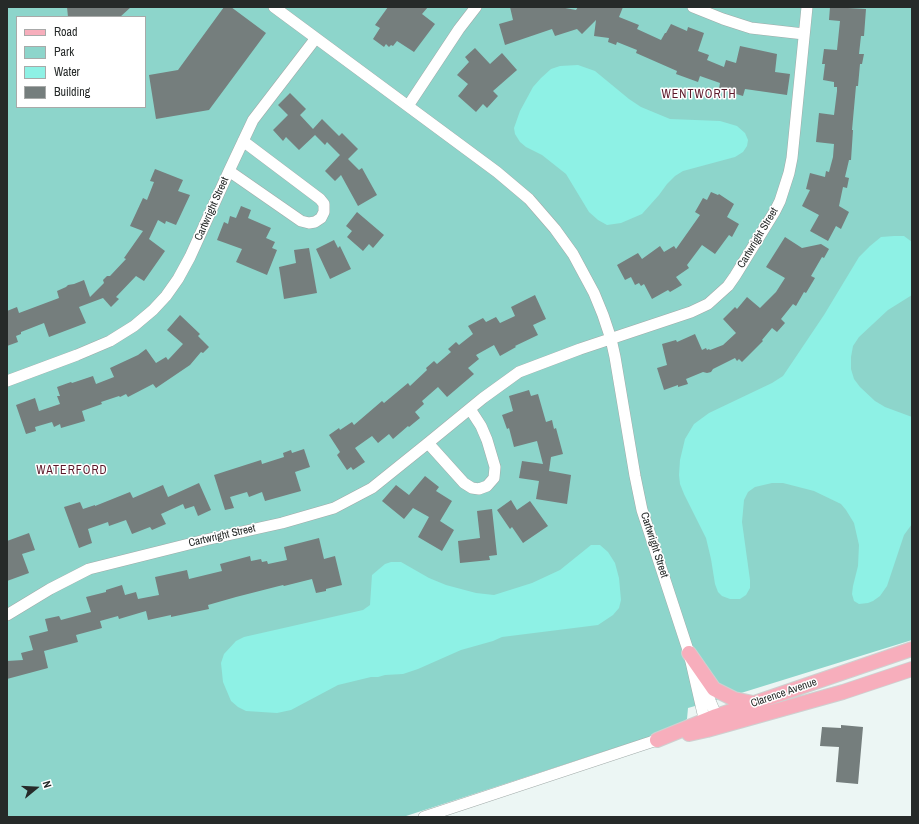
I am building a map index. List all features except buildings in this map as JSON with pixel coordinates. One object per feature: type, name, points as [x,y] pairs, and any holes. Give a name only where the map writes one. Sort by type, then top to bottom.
[{"type":"main road","name":"Clarence Avenue","points":[[712,724],[754,703],[912,649]]},
{"type":"main road","points":[[689,653],[714,689],[734,699],[754,703]]},
{"type":"main road","name":"Clarence Avenue","points":[[657,740],[712,724],[844,692],[912,669]]},
{"type":"street","name":"Cartwright Street","points":[[274,7],[497,172],[529,199],[555,229],[573,254],[594,293],[611,339],[642,510],[712,724]]},
{"type":"street","points":[[408,106],[459,29],[476,7]]},
{"type":"street","points":[[693,7],[722,19],[751,28],[804,34]]},
{"type":"street","name":"Cartwright Street","points":[[7,615],[50,589],[90,569],[197,542],[282,523],[334,508],[372,488],[483,398],[519,372],[580,349],[691,312],[708,304],[728,286],[735,276],[775,211],[789,173],[792,158],[807,7]]},
{"type":"street","name":"Cartwright Street","points":[[7,381],[78,355],[110,341],[134,326],[153,310],[166,296],[190,257],[253,120],[316,38]]},
{"type":"street","name":"Cartwright Street","points":[[229,171],[301,221],[309,223],[315,222],[321,218],[324,212],[324,204],[320,199],[243,141]]},
{"type":"street","points":[[428,443],[464,483],[472,488],[479,489],[487,486],[494,478],[494,467],[487,440],[481,426],[470,409]]},
{"type":"street","name":"Clarence Avenue","points":[[424,817],[657,740]]},
{"type":"green space","points":[[7,7],[912,7],[912,640],[688,708],[687,719],[680,725],[655,735],[403,817],[7,817]]},
{"type":"water","points":[[578,65],[595,71],[641,107],[670,119],[720,121],[737,126],[745,133],[748,140],[747,146],[743,152],[735,157],[683,171],[667,184],[642,214],[621,223],[607,225],[598,220],[589,212],[566,174],[542,155],[526,147],[520,142],[515,134],[514,128],[520,111],[533,87],[541,78],[551,69],[560,66]]},
{"type":"water","points":[[904,236],[912,242],[912,295],[888,310],[859,337],[853,346],[851,357],[851,369],[854,379],[860,387],[875,401],[885,407],[912,417],[912,524],[904,535],[887,586],[880,596],[873,601],[859,604],[854,601],[852,594],[858,566],[859,545],[854,523],[846,510],[841,504],[814,491],[783,483],[772,483],[755,487],[748,492],[744,500],[742,522],[750,588],[746,595],[740,599],[730,599],[722,596],[718,592],[715,584],[706,538],[680,484],[680,460],[685,439],[694,424],[709,413],[772,383],[783,376],[824,315],[859,257],[881,237]]},
{"type":"water","points":[[591,545],[600,545],[608,552],[615,563],[619,578],[621,600],[619,608],[613,615],[598,625],[502,637],[461,650],[403,674],[371,677],[338,685],[291,710],[277,713],[246,711],[238,707],[231,701],[223,682],[221,663],[224,654],[236,641],[244,637],[363,610],[370,605],[372,575],[385,564],[391,562],[401,562],[429,578],[446,585],[476,593],[494,595],[532,583],[560,570]]},
{"type":"district","name":"WENTWORTH","points":[[699,95]]},
{"type":"district","name":"WATERFORD","points":[[72,471]]}]
